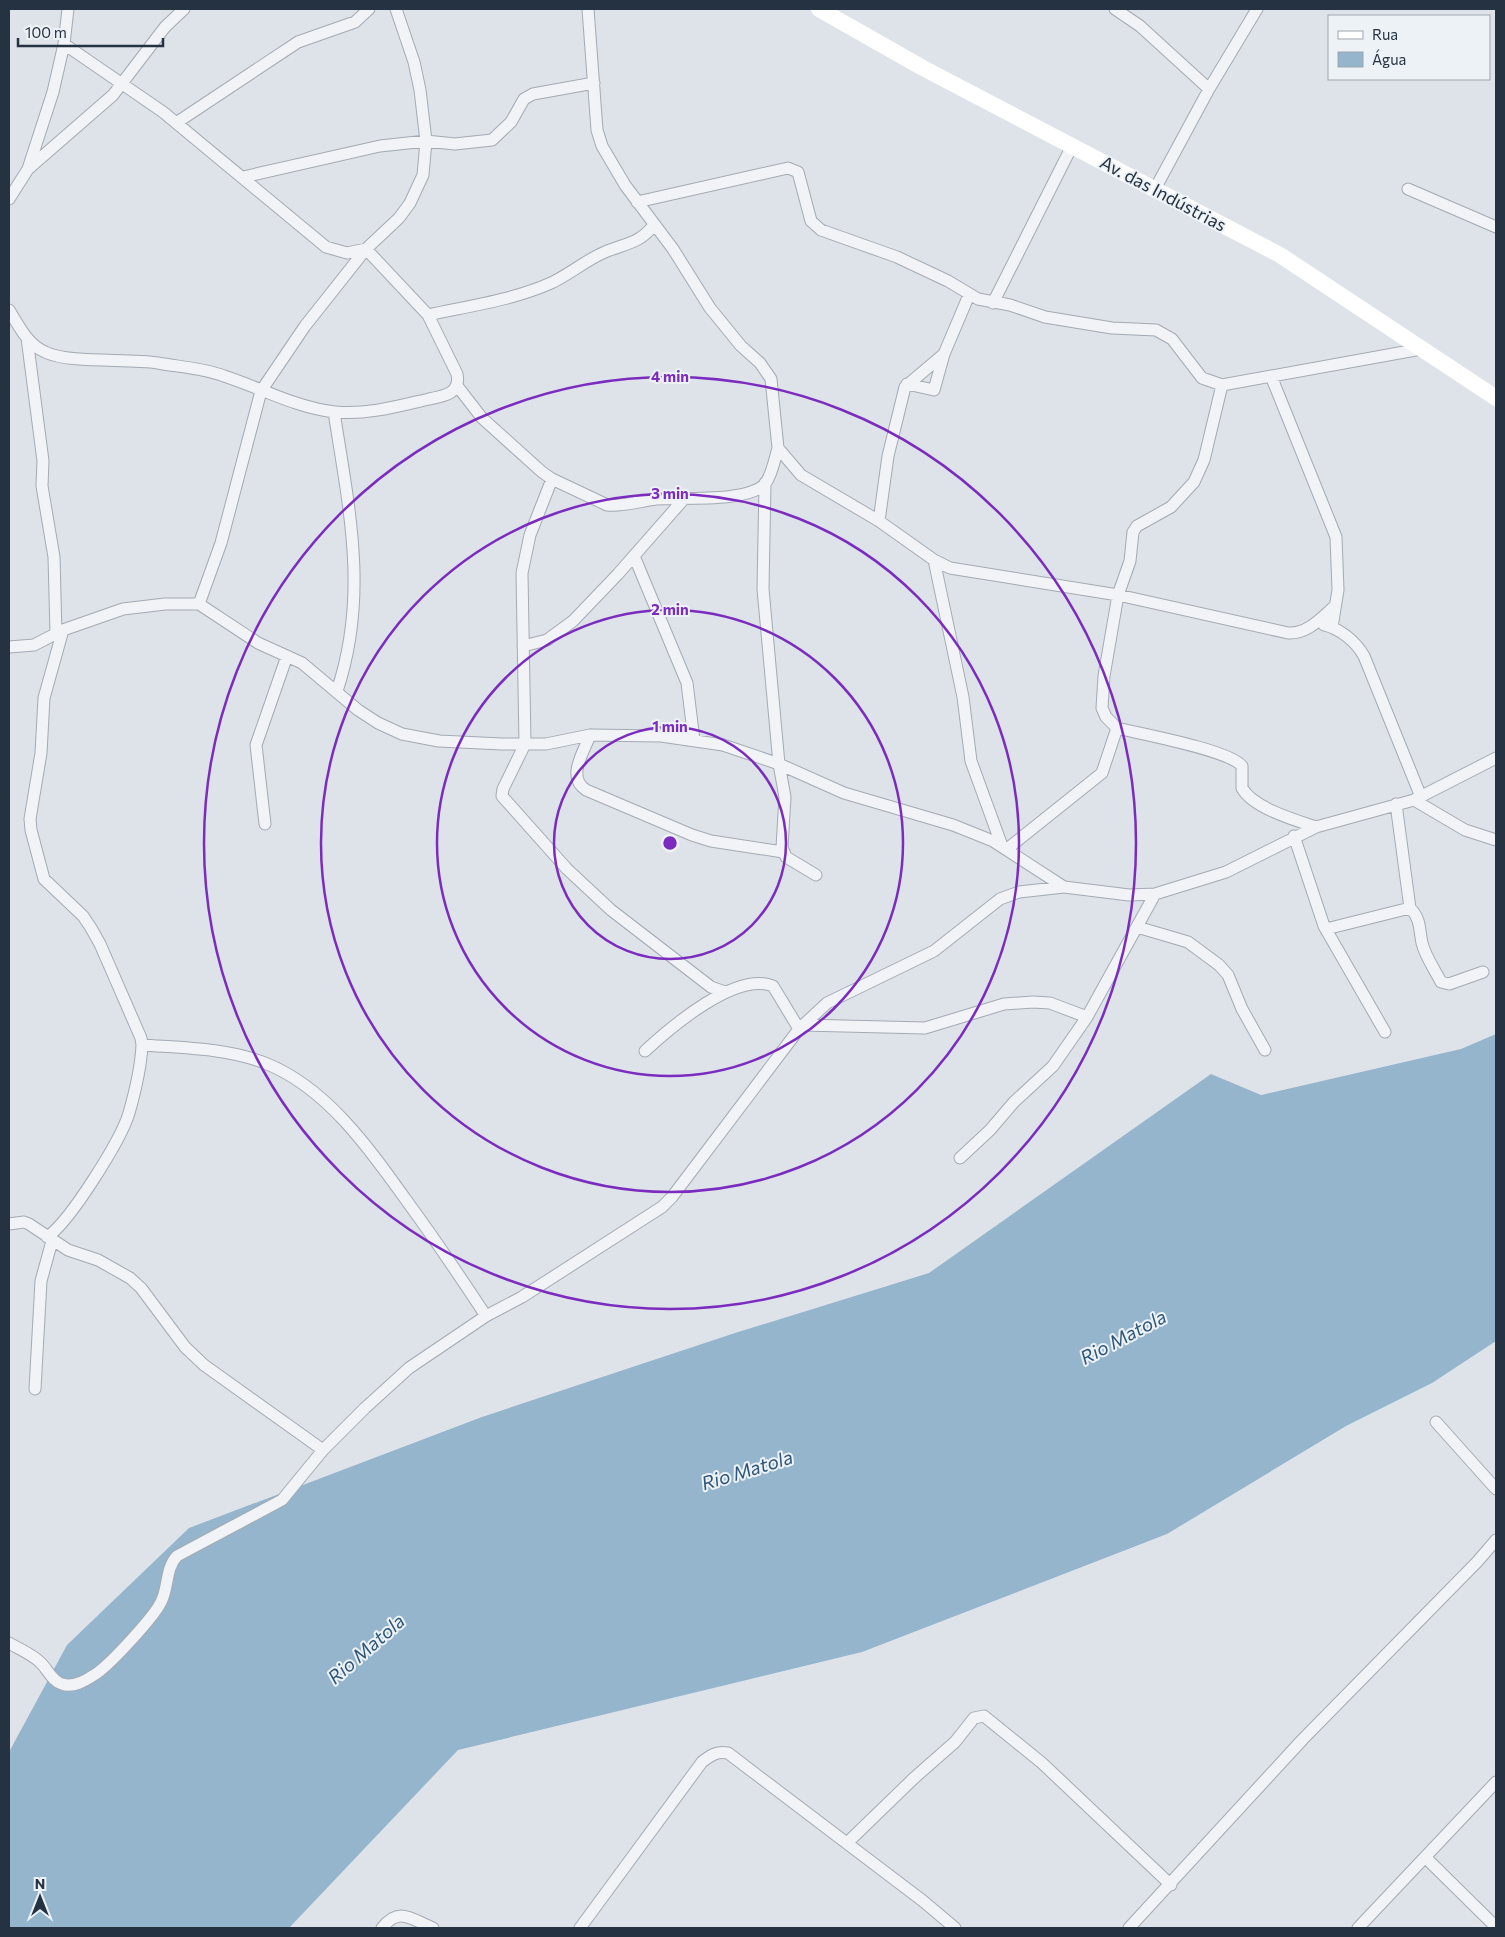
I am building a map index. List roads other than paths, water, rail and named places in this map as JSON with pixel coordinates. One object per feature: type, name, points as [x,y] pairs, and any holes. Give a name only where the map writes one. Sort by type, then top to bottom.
[{"type":"street","points":[[9,199],[28,169],[53,92],[64,44],[68,9]]},
{"type":"street","points":[[28,169],[88,118],[123,84],[165,27],[184,9]]},
{"type":"street","points":[[176,123],[298,42],[355,22],[369,9]]},
{"type":"street","points":[[199,604],[221,543],[260,391],[305,326],[366,248],[398,218],[414,196],[426,165],[426,141],[418,80],[396,9]]},
{"type":"street","points":[[588,9],[597,130],[602,146],[625,186],[673,248],[710,308],[742,346],[760,363],[771,379],[778,448],[765,484],[763,589],[779,764],[786,797],[783,852],[786,857],[816,875]]},
{"type":"street","name":"Av. das Indústrias","points":[[819,9],[923,68],[1280,255],[1496,398]]},
{"type":"street","points":[[1115,9],[1140,26],[1209,89]]},
{"type":"street","points":[[1155,189],[1209,89],[1256,9]]},
{"type":"street","points":[[64,44],[176,123],[326,247],[348,252],[366,248]]},
{"type":"street","points":[[243,177],[380,146],[426,141],[455,144],[492,140],[510,122],[524,99],[533,94],[594,83]]},
{"type":"street","points":[[993,303],[1072,146]]},
{"type":"street","points":[[637,202],[788,168],[794,169],[798,172],[811,221],[816,226],[897,257],[948,281],[969,295],[993,303],[1010,305],[1055,318],[1112,328],[1156,330],[1172,340],[1202,378],[1222,385],[1421,349]]},
{"type":"street","points":[[1408,188],[1496,227]]},
{"type":"street","points":[[428,315],[528,292],[552,282],[604,252],[638,240],[645,236],[654,225]]},
{"type":"street","points":[[366,248],[428,315],[457,374],[458,387],[482,418],[552,479],[607,505],[615,506],[657,499],[682,500],[741,493],[765,484]]},
{"type":"street","points":[[907,384],[934,390],[944,354],[969,295]]},
{"type":"street","points":[[9,310],[27,338],[43,351],[54,356],[134,360],[212,372],[299,404],[334,412],[355,412],[386,408],[436,397],[458,387]]},
{"type":"street","points":[[27,338],[43,461],[42,486],[54,557],[59,632],[44,698],[40,753],[32,803],[31,830],[44,878],[83,916],[100,944],[141,1038],[142,1045],[129,1114],[116,1144],[66,1220],[50,1239],[41,1281],[35,1389]]},
{"type":"street","points":[[30,360],[43,351]]},
{"type":"street","points":[[878,520],[888,456],[901,399],[907,384],[944,354]]},
{"type":"street","points":[[1270,376],[1318,489],[1324,512],[1334,529],[1338,573],[1332,627]]},
{"type":"street","points":[[1222,385],[1204,460],[1194,482],[1171,507],[1134,529],[1130,561],[1118,595],[1104,676],[1102,708],[1106,717],[1117,728],[1234,759],[1242,766],[1242,788],[1248,796],[1269,809],[1316,827]]},
{"type":"street","points":[[334,412],[352,524],[356,567],[353,624],[337,691]]},
{"type":"street","points":[[778,448],[801,475],[878,520],[934,560],[950,568],[1118,595],[1288,633],[1300,632],[1315,624],[1334,606]]},
{"type":"street","points":[[552,479],[530,535],[522,573],[525,744],[502,789],[502,796],[567,869],[611,910],[710,987],[725,992]]},
{"type":"street","points":[[523,646],[547,640],[573,621],[634,556],[682,500]]},
{"type":"street","points":[[634,556],[687,683],[694,740]]},
{"type":"street","points":[[934,560],[963,697],[971,762],[1004,848]]},
{"type":"street","points":[[9,646],[34,645],[59,632],[123,609],[165,604],[199,604],[258,643],[302,663],[371,718],[402,734],[440,741],[525,744],[546,744],[590,735],[661,736],[723,745],[779,764],[844,793],[953,825],[1004,848],[1064,887]]},
{"type":"street","points":[[1315,624],[1332,627],[1357,644],[1364,656],[1417,798],[1465,830],[1496,840]]},
{"type":"street","points":[[265,824],[256,745],[287,656]]},
{"type":"street","points":[[1004,848],[1102,773],[1117,728]]},
{"type":"street","points":[[590,735],[576,773],[578,783],[586,790],[692,835],[711,841],[783,852]]},
{"type":"street","points":[[9,1643],[41,1662],[56,1681],[62,1684],[71,1686],[96,1675],[144,1625],[161,1604],[171,1563],[177,1556],[282,1500],[323,1450],[409,1368],[486,1316],[522,1297],[662,1207],[801,1027],[827,1002],[934,951],[1000,899],[1019,892],[1064,887],[1129,895],[1154,894],[1226,872],[1294,836],[1316,827],[1417,798],[1496,758]]},
{"type":"street","points":[[1396,804],[1410,908],[1416,914],[1421,927],[1422,944],[1441,982],[1449,984],[1483,972]]},
{"type":"street","points":[[1294,836],[1326,929],[1385,1032]]},
{"type":"street","points":[[960,1158],[990,1130],[1014,1102],[1047,1073],[1087,1017],[1154,894]]},
{"type":"street","points":[[1326,929],[1410,908]]},
{"type":"street","points":[[1137,927],[1188,942],[1219,965],[1228,975],[1242,1009],[1265,1050]]},
{"type":"street","points":[[645,1051],[685,1016],[725,992],[751,985],[764,984],[773,986],[801,1027]]},
{"type":"street","points":[[801,1027],[924,1028],[996,1006],[1033,1002],[1050,1003],[1087,1017]]},
{"type":"street","points":[[142,1045],[217,1051],[240,1055],[266,1063],[302,1083],[335,1112],[363,1142],[456,1270],[486,1316]]},
{"type":"street","points":[[9,1224],[24,1222],[68,1250],[98,1260],[130,1278],[142,1288],[185,1347],[204,1365],[323,1450]]},
{"type":"street","points":[[1436,1422],[1496,1489]]},
{"type":"street","points":[[1129,1928],[1171,1885],[1303,1739],[1477,1562],[1496,1540]]},
{"type":"street","points":[[848,1843],[913,1779],[955,1742],[974,1718],[984,1716],[1042,1764],[1171,1885]]},
{"type":"street","points":[[580,1928],[702,1762],[712,1754],[722,1752],[728,1753],[848,1843],[955,1928]]},
{"type":"street","points":[[1358,1928],[1496,1782]]},
{"type":"street","points":[[1425,1857],[1496,1926]]},
{"type":"street","points":[[382,1928],[396,1914],[403,1915],[433,1928]]},
{"type":"water","name":"Rio Matola","points":[[1496,1034],[1496,1341],[1432,1383],[1346,1426],[1167,1534],[862,1652],[458,1750],[289,1928],[9,1928],[9,1752],[67,1645],[189,1528],[482,1417],[735,1333],[929,1273],[1211,1074],[1261,1095],[1461,1049]]}]
